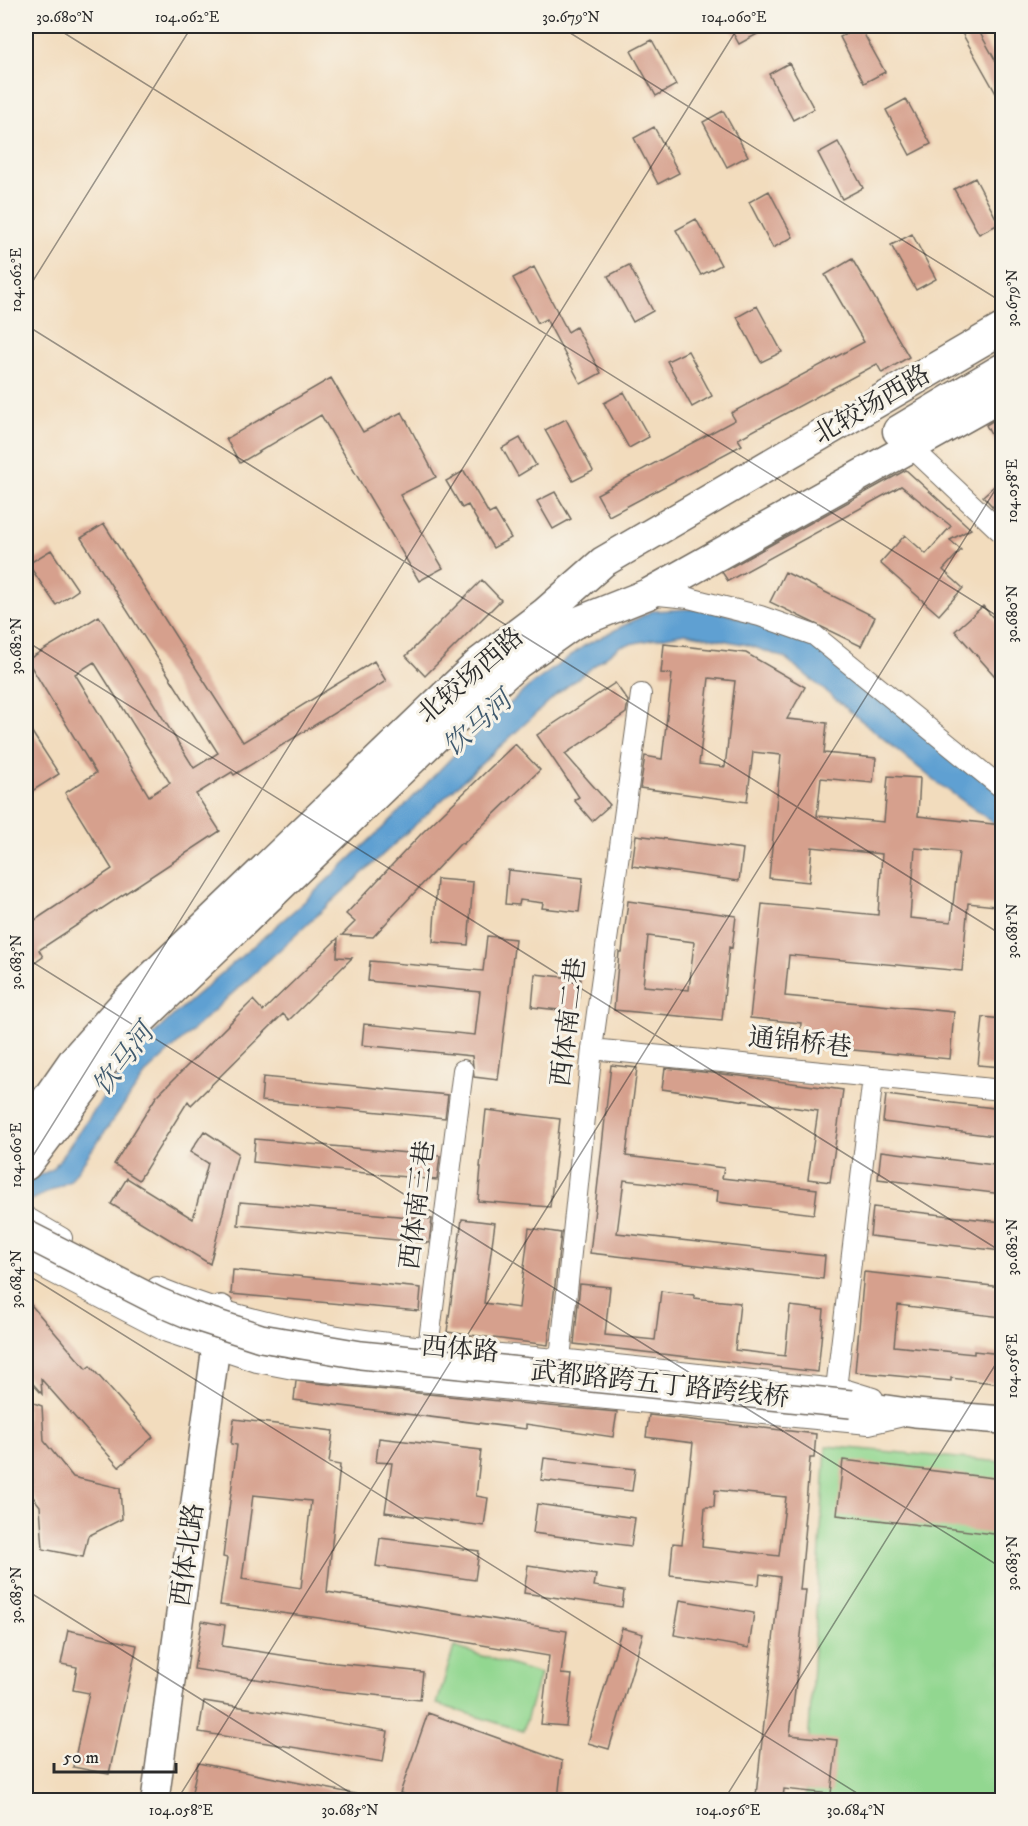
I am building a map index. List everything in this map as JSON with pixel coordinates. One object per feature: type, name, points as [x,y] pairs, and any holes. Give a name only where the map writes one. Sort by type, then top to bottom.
[{"type":"main road","name":"北较场西路","points":[[26,1129],[74,1060],[125,1003],[480,662],[545,612],[603,562],[1001,336]]},
{"type":"main road","points":[[573,624],[1002,369]]},
{"type":"main road","name":"北较场西路","points":[[26,1165],[122,1038],[446,727],[518,663],[573,624],[648,594],[1002,396]]},
{"type":"street","points":[[911,447],[1002,533]]},
{"type":"street","points":[[648,594],[689,598],[760,616],[814,635],[1002,788]]},
{"type":"street","name":"西体南二巷","points":[[560,1359],[592,1050],[641,694]]},
{"type":"street","name":"通锦桥巷","points":[[592,1050],[1002,1090]]},
{"type":"street","name":"西体南三巷","points":[[428,1347],[463,1070]]},
{"type":"street","points":[[844,1397],[873,1077]]},
{"type":"street","name":"西体路","points":[[26,1217],[108,1264],[146,1282],[221,1310],[282,1327],[319,1334],[428,1347],[560,1359],[844,1397],[915,1413],[1002,1420]]},
{"type":"street","name":"武都路跨五丁路跨线桥","points":[[26,1234],[157,1301],[190,1315],[261,1338],[361,1355],[844,1397]]},
{"type":"street","name":"西体路","points":[[26,1259],[167,1332],[257,1362],[323,1373],[869,1424],[915,1413]]},
{"type":"street","name":"西体北路","points":[[155,1800],[221,1310]]},
{"type":"green space","points":[[826,1446],[1002,1462],[1002,1800],[805,1800]]},
{"type":"green space","points":[[454,1647],[540,1674],[523,1731],[437,1704]]},
{"type":"water","points":[[707,608],[817,642],[1002,795],[1002,829],[935,781],[785,658],[748,645],[685,633],[620,646],[556,695],[147,1072],[70,1181],[26,1203],[26,1182],[53,1169],[137,1050],[176,1013],[305,901],[393,818],[456,753],[527,688],[584,646],[652,611]]},
{"type":"building","points":[[729,26],[772,26],[739,44]]},
{"type":"building","points":[[958,26],[976,26],[1002,72],[1002,104]]},
{"type":"building","points":[[860,27],[885,72],[864,83],[840,37]]},
{"type":"building","points":[[652,40],[676,85],[656,96],[631,51]]},
{"type":"building","points":[[789,63],[814,109],[793,120],[769,74]]},
{"type":"building","points":[[906,99],[931,144],[910,155],[886,110]]},
{"type":"building","points":[[723,111],[748,156],[727,167],[703,122]]},
{"type":"building","points":[[654,127],[679,173],[658,184],[634,138]]},
{"type":"building","points":[[838,142],[863,188],[842,199],[818,153]]},
{"type":"building","points":[[975,178],[999,224],[979,234],[954,189]]},
{"type":"building","points":[[769,191],[793,237],[773,248],[749,202]]},
{"type":"building","points":[[696,219],[721,265],[701,275],[676,230]]},
{"type":"building","points":[[912,234],[936,279],[916,290],[891,245]]},
{"type":"building","points":[[852,259],[909,357],[882,373],[877,364],[738,439],[742,445],[609,516],[597,494],[735,420],[731,413],[864,342],[825,275]]},
{"type":"building","points":[[629,265],[653,311],[633,322],[608,276]]},
{"type":"building","points":[[534,267],[568,332],[576,327],[601,373],[581,384],[546,319],[538,323],[513,278]]},
{"type":"building","points":[[757,306],[782,352],[761,362],[737,317]]},
{"type":"building","points":[[688,351],[712,396],[692,407],[667,361]]},
{"type":"building","points":[[331,378],[363,432],[402,412],[436,477],[400,495],[443,568],[419,581],[321,415],[240,463],[226,439]]},
{"type":"building","points":[[624,392],[649,437],[629,448],[604,403]]},
{"type":"building","points":[[1002,415],[1002,456],[986,425]]},
{"type":"building","points":[[566,419],[593,471],[573,481],[545,430]]},
{"type":"building","points":[[520,438],[536,465],[518,476],[502,448]]},
{"type":"building","points":[[906,470],[971,529],[950,540],[961,550],[943,570],[963,588],[939,615],[880,563],[905,535],[926,554],[951,526],[901,486],[728,581],[722,572]]},
{"type":"building","points":[[464,471],[489,514],[495,511],[511,538],[493,548],[468,505],[462,508],[446,481]]},
{"type":"building","points":[[1002,479],[1002,517],[983,496]]},
{"type":"building","points":[[555,492],[571,519],[553,529],[537,501]]},
{"type":"building","points":[[104,524],[243,742],[374,661],[386,681],[234,775],[232,772],[196,794],[220,831],[39,950],[43,957],[26,969],[26,926],[112,869],[65,793],[96,773],[27,660],[99,616],[194,768],[218,753],[81,538]],"holes":[[[94,662],[170,783],[149,796],[75,674]]]},
{"type":"building","points":[[51,550],[78,590],[56,605],[28,564]]},
{"type":"building","points":[[785,572],[875,617],[861,646],[770,602]]},
{"type":"building","points":[[482,580],[501,600],[425,676],[406,656]]},
{"type":"building","points":[[983,606],[1002,628],[1002,684],[955,631]]},
{"type":"building","points":[[664,644],[746,653],[805,687],[787,719],[827,723],[824,753],[876,758],[873,783],[821,778],[817,816],[884,822],[888,776],[920,778],[918,816],[1002,825],[995,906],[968,903],[962,971],[789,955],[785,996],[954,1012],[950,1059],[799,1045],[801,1023],[750,1018],[762,904],[878,915],[882,854],[812,847],[809,882],[769,878],[781,755],[753,752],[747,802],[640,788],[645,756],[662,759],[672,674],[661,673]],"holes":[[[709,678],[735,681],[725,767],[699,764]],[[915,848],[959,852],[951,922],[910,918]]]},
{"type":"building","points":[[615,683],[628,701],[626,713],[565,754],[610,805],[592,821],[574,800],[579,797],[537,735]]},
{"type":"building","points":[[26,723],[59,774],[26,795]]},
{"type":"building","points":[[515,744],[540,770],[463,844],[461,843],[373,937],[342,935],[355,922],[346,914],[422,833]]},
{"type":"building","points":[[636,835],[743,849],[739,881],[632,866]]},
{"type":"building","points":[[508,870],[583,878],[579,912],[542,908],[543,903],[520,900],[519,905],[505,904]]},
{"type":"building","points":[[437,879],[473,882],[468,945],[433,942]]},
{"type":"building","points":[[628,901],[736,916],[732,948],[729,947],[722,1020],[614,1010],[619,952],[622,952]],"holes":[[[648,936],[694,942],[689,990],[643,986]]]},
{"type":"building","points":[[487,936],[515,939],[498,1080],[474,1077],[472,1056],[362,1045],[364,1024],[475,1035],[480,992],[368,981],[370,961],[483,971]]},
{"type":"building","points":[[338,938],[337,957],[352,958],[289,1020],[283,1014],[191,1105],[188,1101],[139,1180],[114,1164],[156,1097],[253,1000],[263,1011]]},
{"type":"building","points":[[535,974],[581,979],[577,1012],[532,1007]]},
{"type":"building","points":[[983,1017],[1002,1019],[1002,1067],[978,1065]]},
{"type":"building","points":[[611,1065],[637,1068],[626,1156],[724,1168],[722,1178],[817,1189],[814,1214],[717,1202],[718,1191],[624,1180],[617,1233],[825,1256],[823,1279],[590,1253]]},
{"type":"building","points":[[665,1068],[843,1090],[830,1182],[808,1179],[818,1111],[662,1089]]},
{"type":"building","points":[[263,1077],[448,1095],[445,1118],[261,1101]]},
{"type":"building","points":[[886,1095],[1002,1109],[1002,1137],[883,1122]]},
{"type":"building","points":[[486,1110],[560,1119],[550,1207],[478,1201]]},
{"type":"building","points":[[204,1131],[238,1153],[210,1264],[111,1204],[127,1178],[193,1219],[208,1163],[190,1152]]},
{"type":"building","points":[[255,1139],[440,1156],[437,1180],[253,1162]]},
{"type":"building","points":[[881,1151],[1002,1166],[1002,1194],[878,1179]]},
{"type":"building","points":[[240,1202],[432,1219],[429,1243],[238,1225]]},
{"type":"building","points":[[873,1207],[1002,1222],[1002,1251],[870,1236]]},
{"type":"building","points":[[462,1219],[495,1223],[484,1303],[519,1308],[529,1228],[561,1233],[548,1345],[447,1332]]},
{"type":"building","points":[[233,1270],[421,1288],[419,1311],[231,1294]]},
{"type":"building","points":[[864,1272],[1002,1287],[1002,1317],[898,1305],[894,1346],[974,1354],[974,1351],[1002,1354],[1002,1384],[951,1378],[951,1381],[855,1372]]},
{"type":"building","points":[[580,1284],[610,1287],[605,1335],[655,1340],[661,1291],[694,1295],[694,1298],[740,1303],[735,1350],[785,1356],[790,1306],[824,1310],[818,1372],[574,1344]]},
{"type":"building","points":[[26,1299],[86,1369],[90,1366],[153,1437],[119,1467],[41,1379],[42,1394],[26,1376]]},
{"type":"building","points":[[296,1381],[617,1412],[613,1437],[526,1424],[526,1429],[294,1400]]},
{"type":"building","points":[[26,1400],[42,1406],[44,1441],[73,1477],[120,1488],[122,1519],[88,1536],[83,1557],[43,1549],[40,1506],[26,1488]]},
{"type":"building","points":[[649,1415],[816,1434],[814,1458],[810,1458],[804,1525],[806,1525],[800,1590],[806,1590],[790,1735],[837,1740],[831,1794],[784,1789],[783,1798],[756,1795],[780,1577],[760,1574],[759,1585],[670,1575],[673,1543],[682,1544],[693,1443],[646,1437]],"holes":[[[715,1490],[786,1497],[779,1556],[702,1547],[705,1507],[714,1507]]]},
{"type":"building","points":[[234,1419],[333,1431],[329,1463],[340,1465],[327,1592],[567,1631],[561,1674],[572,1675],[566,1726],[541,1724],[549,1656],[319,1618],[220,1605],[227,1558],[223,1557],[237,1445],[231,1444]],"holes":[[[253,1495],[311,1501],[301,1588],[242,1579]]]},
{"type":"building","points":[[379,1438],[481,1450],[476,1496],[488,1498],[484,1526],[385,1512],[392,1463],[376,1462]]},
{"type":"building","points":[[544,1458],[635,1469],[632,1491],[541,1480]]},
{"type":"building","points":[[843,1460],[1002,1479],[1002,1535],[837,1515]]},
{"type":"building","points":[[537,1504],[635,1518],[631,1546],[533,1533]]},
{"type":"building","points":[[380,1538],[479,1551],[475,1580],[376,1566]]},
{"type":"building","points":[[528,1565],[596,1575],[594,1586],[624,1591],[622,1607],[524,1593]]},
{"type":"building","points":[[680,1600],[754,1613],[749,1648],[674,1635]]},
{"type":"building","points":[[202,1621],[225,1625],[222,1646],[326,1662],[423,1672],[420,1700],[318,1689],[194,1669]]},
{"type":"building","points":[[622,1628],[643,1634],[609,1749],[588,1743]]},
{"type":"building","points":[[68,1630],[137,1645],[109,1774],[73,1767],[89,1693],[73,1690],[77,1667],[61,1664]]},
{"type":"building","points":[[204,1701],[388,1731],[383,1762],[199,1732]]},
{"type":"building","points":[[428,1713],[562,1761],[558,1800],[421,1800],[400,1793]]},
{"type":"building","points":[[198,1763],[356,1794],[355,1800],[212,1800],[191,1797]]},
{"type":"water label","name":"饮马河","points":[[478,724]]},
{"type":"water label","name":"饮马河","points":[[124,1060]]}]
